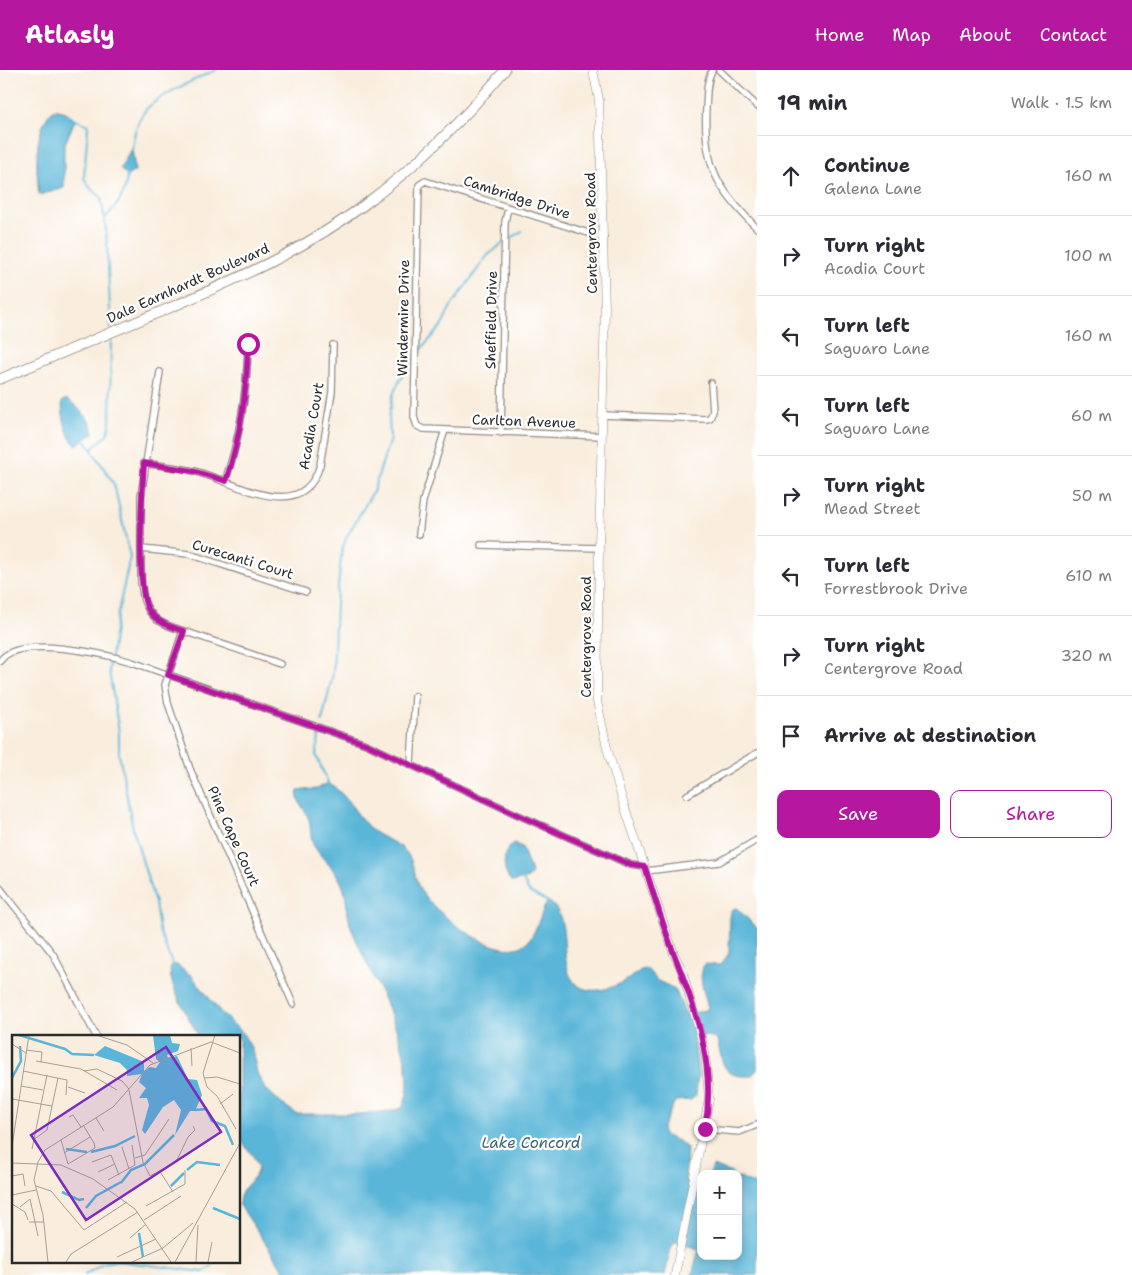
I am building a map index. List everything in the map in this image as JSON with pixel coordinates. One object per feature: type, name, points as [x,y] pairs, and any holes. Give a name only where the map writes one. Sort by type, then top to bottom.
[{"type":"main road","name":"Dale Earnhardt Boulevard","points":[[0,379],[227,283],[321,234],[363,206],[407,171],[444,137],[505,70]]},
{"type":"street","name":"Centergrove Road","points":[[593,70],[599,100],[604,238],[597,701],[607,748],[674,954],[682,970],[707,1060],[709,1099],[705,1129],[675,1275]]},
{"type":"street","points":[[712,70],[708,79],[706,120],[710,162],[722,190],[757,228]]},
{"type":"street","points":[[719,70],[757,106]]},
{"type":"street","name":"Cambridge Drive","points":[[421,182],[425,181],[604,238]]},
{"type":"street","name":"Windermire Drive","points":[[421,182],[418,190],[414,417],[417,426],[423,429],[445,430]]},
{"type":"street","name":"Sheffield Drive","points":[[501,433],[505,222],[508,208]]},
{"type":"street","points":[[226,481],[232,461],[247,376],[248,344]]},
{"type":"street","name":"Acadia Court","points":[[144,463],[193,471],[274,498],[289,498],[305,490],[316,477],[332,392],[333,345]]},
{"type":"street","points":[[160,372],[144,463],[141,496],[142,584],[144,601],[149,611],[157,620],[280,664]]},
{"type":"street","points":[[602,415],[710,418],[713,411],[710,383]]},
{"type":"street","points":[[419,534],[423,501],[445,430]]},
{"type":"street","name":"Carlton Avenue","points":[[445,430],[602,436]]},
{"type":"street","points":[[482,546],[599,548]]},
{"type":"street","name":"Curecanti Court","points":[[142,549],[189,554],[306,592]]},
{"type":"street","name":"Pine Cape Court","points":[[184,631],[168,675],[165,693],[181,746],[293,1004]]},
{"type":"street","points":[[0,661],[9,652],[19,648],[70,650],[112,656],[329,730],[412,764],[516,814],[631,865],[646,869],[718,862],[757,840]]},
{"type":"street","points":[[412,764],[415,696]]},
{"type":"street","points":[[687,795],[757,752]]},
{"type":"street","points":[[0,888],[53,954],[95,1035]]},
{"type":"street","points":[[705,1129],[740,1132],[757,1125]]},
{"type":"water","points":[[54,109],[66,112],[75,120],[64,146],[64,188],[39,195],[37,161],[39,138],[47,117]]},
{"type":"water","points":[[132,147],[135,171],[127,176],[120,169]]},
{"type":"water","points":[[66,399],[75,405],[93,428],[94,433],[76,445],[67,431],[64,419],[62,402]]},
{"type":"water","name":"Lake Concord","points":[[328,783],[335,787],[374,832],[406,852],[411,861],[419,887],[428,900],[453,923],[484,942],[500,947],[514,948],[525,944],[535,930],[548,901],[557,909],[561,921],[566,963],[570,976],[577,985],[589,990],[605,989],[616,985],[646,968],[658,981],[675,989],[686,1015],[708,1009],[701,980],[702,969],[705,964],[721,965],[729,953],[732,909],[737,908],[757,928],[757,1070],[751,1076],[733,1074],[724,1066],[716,1038],[708,1036],[694,1038],[698,1074],[696,1095],[691,1100],[675,1101],[662,1129],[664,1135],[680,1142],[687,1148],[685,1181],[697,1184],[697,1248],[675,1242],[671,1248],[665,1275],[287,1275],[240,1205],[242,1192],[255,1176],[258,1167],[253,1156],[240,1139],[240,1035],[197,1035],[174,989],[170,971],[172,964],[177,965],[192,976],[222,1014],[242,1032],[252,1049],[257,1073],[265,1088],[282,1104],[297,1114],[359,1114],[392,1111],[402,1108],[407,1090],[407,1068],[401,1044],[381,993],[352,930],[341,882],[314,846],[308,817],[300,804],[297,794],[298,790],[317,789]]},
{"type":"water","points":[[514,843],[522,847],[532,874],[528,878],[512,882],[506,873],[504,862],[507,851]]},
{"type":"water","points":[[713,1166],[724,1170],[712,1170]]},
{"type":"water","name":"Lake Concord","points":[[742,1179],[757,1186],[757,1275],[692,1275],[697,1256],[697,1260],[742,1260]]},
{"type":"waterway","points":[[132,149],[139,120],[150,106],[178,88],[216,70]]},
{"type":"waterway","points":[[74,119],[88,125],[84,178],[91,189],[101,197],[106,228],[111,328]]},
{"type":"waterway","points":[[105,218],[120,199],[125,188],[127,175]]},
{"type":"waterway","points":[[507,241],[522,231]]},
{"type":"waterway","points":[[417,354],[443,324],[450,308],[487,256],[503,243]]},
{"type":"waterway","points":[[92,449],[106,436],[110,427],[111,336]]},
{"type":"waterway","points":[[322,721],[333,674],[336,603],[342,550],[347,536],[373,492],[390,439],[389,417],[393,395],[400,379],[414,358]]},
{"type":"waterway","points":[[84,438],[114,484],[130,557],[116,622],[109,670],[119,732],[119,754],[133,829],[155,903],[159,930],[173,966]]},
{"type":"waterway","points":[[320,731],[316,755],[328,783]]},
{"type":"waterway","points":[[522,878],[529,892],[548,902]]},
{"type":"waterway","points":[[85,1275],[103,1263],[110,1262]]},
{"type":"waterway","points":[[125,1262],[203,1272],[211,1267],[214,1262]]},
{"type":"route","points":[[248,344],[247,376],[232,461],[226,481],[193,471],[144,463],[141,496],[142,584],[144,601],[149,611],[157,620],[184,631],[168,675],[366,744],[631,865],[645,867],[674,954],[682,970],[706,1052],[709,1099],[705,1129]]}]
